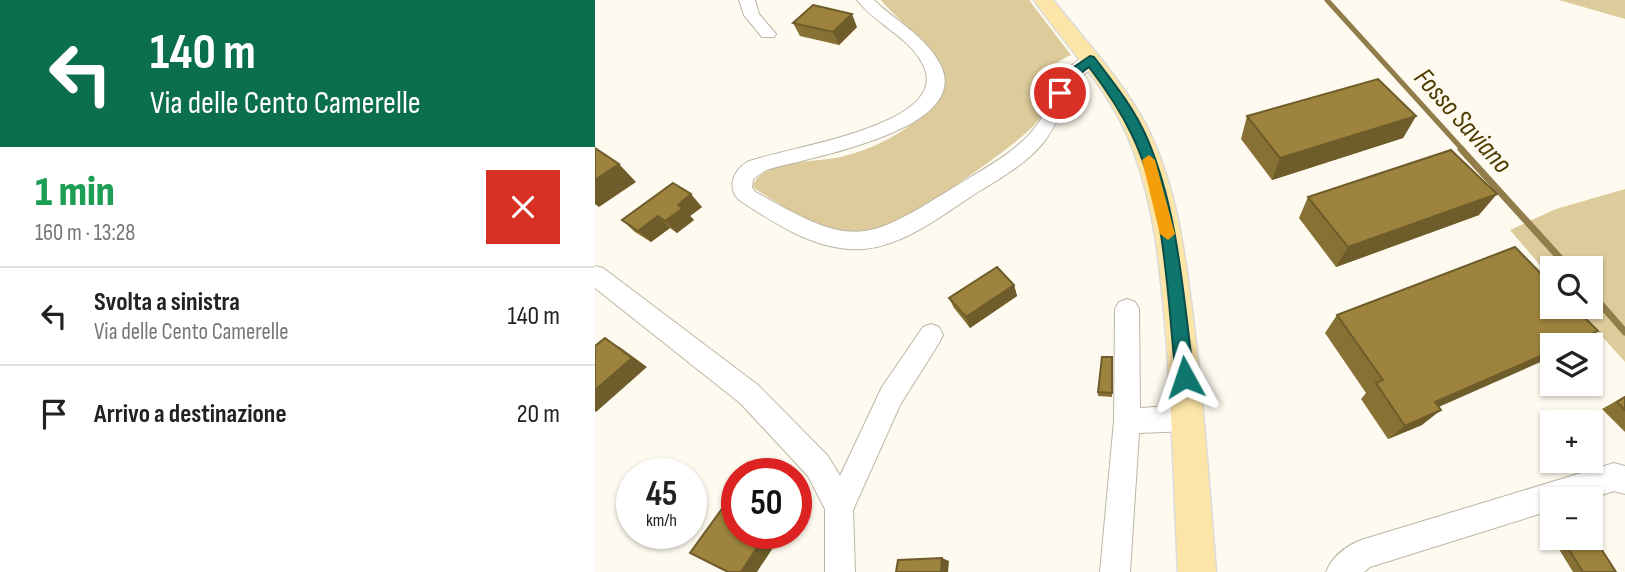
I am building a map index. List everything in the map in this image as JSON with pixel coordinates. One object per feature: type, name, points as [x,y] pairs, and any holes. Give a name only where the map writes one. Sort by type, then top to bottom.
[{"type":"main road","points":[[1043,0],[1090,60],[1133,123],[1156,182],[1176,288],[1188,418],[1196,572]]},
{"type":"street","points":[[747,0],[752,15],[768,34]]},
{"type":"street","points":[[865,0],[931,62],[936,81],[928,99],[912,114],[872,135],[834,148],[760,164],[747,172],[740,182],[740,187],[747,196],[830,239],[869,239],[900,231],[1015,157],[1042,132],[1068,79],[1090,60]]},
{"type":"street","points":[[595,275],[749,394],[818,466],[830,485],[839,509],[840,572]]},
{"type":"street","points":[[1115,572],[1127,421],[1127,309]]},
{"type":"street","points":[[839,509],[891,396],[931,335]]},
{"type":"street","points":[[1127,421],[1188,418]]},
{"type":"street","points":[[1341,572],[1360,555],[1614,477],[1625,480]]},
{"type":"shaded area","points":[[881,0],[1029,0],[1071,55],[1046,72],[1043,80],[1045,103],[1036,123],[987,164],[896,222],[866,232],[838,232],[801,217],[755,189],[753,185],[759,177],[779,166],[841,157],[883,142],[914,122],[938,98],[944,74],[938,59]]},
{"type":"shaded area","points":[[1559,0],[1625,0],[1625,19]]},
{"type":"shaded area","points":[[1625,189],[1625,362],[1603,337],[1603,333],[1599,333],[1587,319],[1603,319],[1603,256],[1540,256],[1540,265],[1510,230],[1556,209]]},
{"type":"building","points":[[813,5],[852,14],[833,32],[793,23]]},
{"type":"building","points":[[1378,79],[1416,116],[1280,158],[1247,116]]},
{"type":"building","points":[[595,148],[619,164],[595,180]]},
{"type":"building","points":[[1451,150],[1497,194],[1348,247],[1308,197]]},
{"type":"building","points":[[673,183],[691,194],[678,205],[683,208],[665,221],[658,216],[638,231],[622,220]]},
{"type":"building","points":[[1515,247],[1540,273],[1540,319],[1586,319],[1598,331],[1540,333],[1540,356],[1435,402],[1441,410],[1405,426],[1376,383],[1383,380],[1337,315]]},
{"type":"building","points":[[997,267],[1014,285],[966,317],[949,298]]},
{"type":"building","points":[[605,338],[632,358],[595,390],[595,346]]},
{"type":"building","points":[[1102,357],[1112,357],[1112,393],[1098,392]]},
{"type":"building","points":[[1625,397],[1625,410],[1617,402]]},
{"type":"building","points":[[721,510],[721,549],[756,549],[741,572],[728,572],[690,553],[693,549],[707,549],[707,529]]},
{"type":"building","points":[[1569,550],[1602,550],[1616,572],[1583,572]]},
{"type":"building","points":[[942,558],[941,572],[896,572],[898,560]]},
{"type":"waterway","name":"Fosso Saviano","points":[[1327,0],[1463,150]]},
{"type":"waterway","name":"Fosso Saviano","points":[[1461,149],[1558,256]]},
{"type":"waterway","name":"Fosso Saviano","points":[[1603,307],[1625,332]]},
{"type":"slow traffic","points":[[1149,160],[1168,234]]},
{"type":"route","points":[[1060,93],[1072,74],[1090,60],[1114,92],[1139,136],[1156,182],[1168,236],[1185,377]]}]
